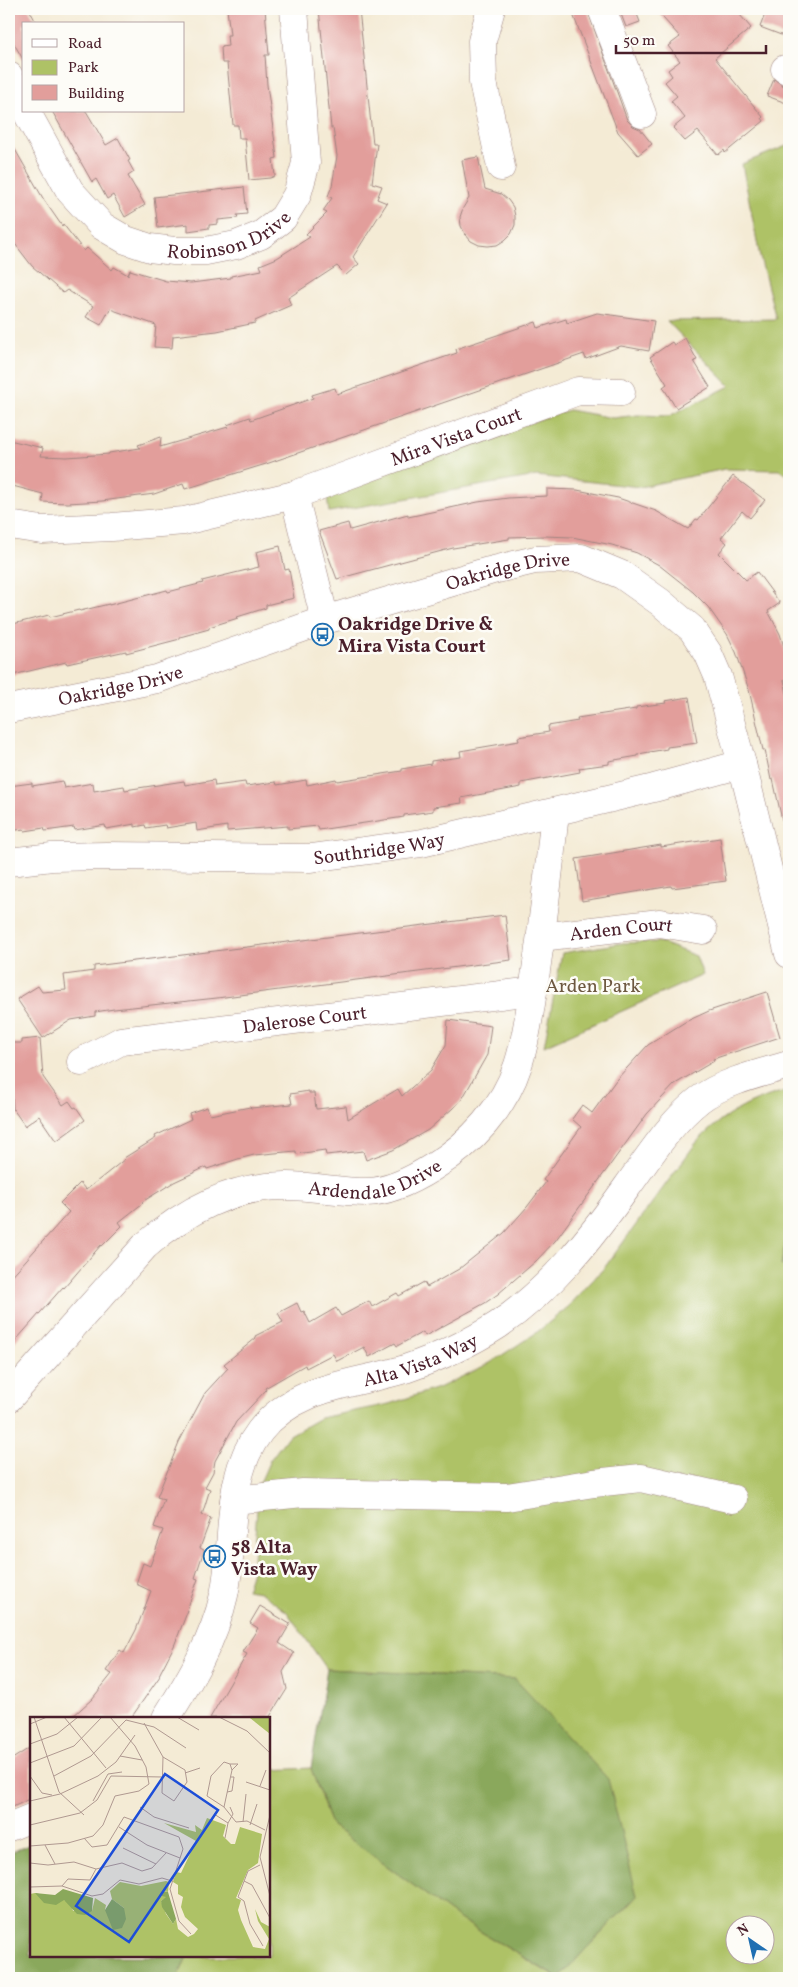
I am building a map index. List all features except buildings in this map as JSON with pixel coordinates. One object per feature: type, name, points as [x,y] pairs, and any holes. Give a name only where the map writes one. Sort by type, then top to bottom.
[{"type":"street","name":"Robinson Drive","points":[[27,112],[70,191],[102,226],[126,240],[158,249],[174,251],[206,250],[236,245],[261,235],[283,218],[297,195],[306,162],[294,9]]},
{"type":"street","points":[[491,9],[482,41],[483,82],[501,167]]},
{"type":"street","points":[[602,9],[642,114]]},
{"type":"street","points":[[9,76],[22,102]]},
{"type":"street","name":"Mira Vista Court","points":[[9,525],[42,530],[184,521],[294,495],[578,391],[621,392]]},
{"type":"street","points":[[294,495],[325,620]]},
{"type":"street","name":"Oakridge Drive","points":[[9,709],[157,679],[325,620],[489,570],[536,560],[581,558],[622,575],[660,602],[692,629],[708,653],[718,676],[742,764],[789,954]]},
{"type":"street","name":"Southridge Way","points":[[9,862],[52,857],[106,856],[311,858],[422,843],[654,788],[742,764]]},
{"type":"street","name":"Ardendale Drive","points":[[9,1398],[145,1246],[162,1230],[201,1206],[237,1193],[265,1187],[286,1186],[368,1192],[393,1186],[419,1176],[444,1161],[467,1142],[488,1120],[505,1094],[518,1066],[526,1035],[541,937],[555,812]]},
{"type":"street","name":"Arden Court","points":[[541,937],[660,923],[703,930]]},
{"type":"street","name":"Dalerose Court","points":[[81,1062],[121,1041],[533,991]]},
{"type":"street","name":"Alta Vista Way","points":[[167,1717],[192,1677],[213,1630],[224,1595],[234,1500],[245,1456],[260,1431],[274,1416],[290,1404],[315,1391],[406,1368],[454,1350],[497,1325],[543,1289],[573,1259],[659,1143],[679,1118],[700,1099],[728,1085],[789,1065]]},
{"type":"street","points":[[234,1500],[303,1492],[507,1497],[594,1483],[641,1478],[733,1499]]},
{"type":"street","points":[[9,1826],[30,1818]]},
{"type":"green space","points":[[789,145],[789,476],[780,470],[725,469],[640,487],[536,476],[329,512],[326,489],[569,410],[613,418],[638,415],[669,416],[730,386],[667,321],[776,319],[760,257],[742,164]]},
{"type":"green space","name":"Arden Park","points":[[659,942],[696,956],[703,975],[544,1046],[562,953],[622,943]]},
{"type":"green space","points":[[789,1090],[789,1226],[781,1265],[789,1269],[789,1978],[558,1978],[637,1896],[514,1679],[327,1669],[287,1612],[260,1592],[246,1590],[252,1571],[259,1485],[270,1460],[288,1436],[320,1418],[389,1404],[441,1387],[490,1363],[536,1333],[568,1307],[605,1267],[696,1143],[727,1116],[763,1098]]},
{"type":"green space","points":[[789,1226],[789,1269],[781,1265]]},
{"type":"green space","points":[[327,1669],[515,1679],[608,1779],[637,1896],[558,1978],[458,1918],[331,1825],[311,1768]]},
{"type":"green space","points":[[311,1768],[331,1825],[458,1918],[557,1978],[178,1978],[187,1957],[270,1957],[270,1770]]},
{"type":"green space","points":[[30,1844],[30,1957],[187,1957],[178,1978],[9,1978],[9,1853]]},
{"type":"place","name":"Oakridge Drive & Mira Vista Court","points":[[322,634]]},
{"type":"place","name":"58 Alta Vista Way","points":[[215,1557]]}]
